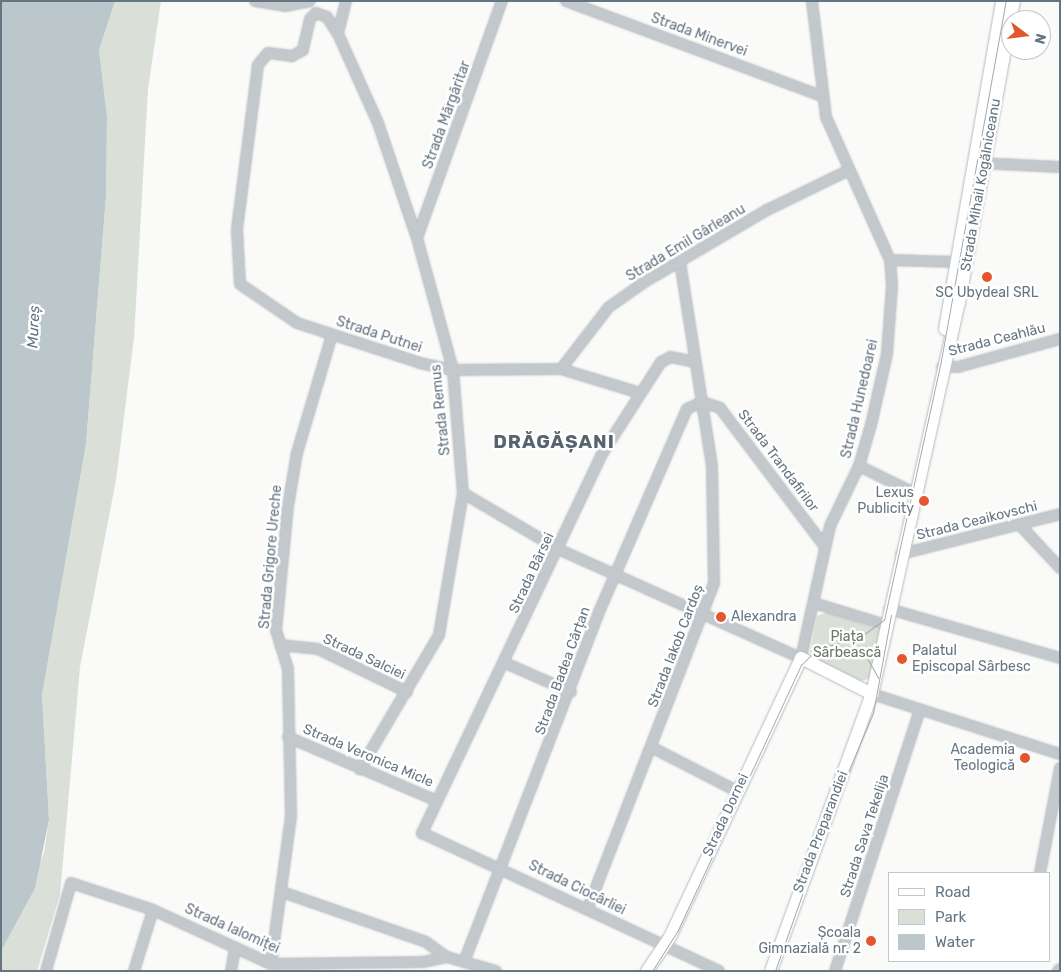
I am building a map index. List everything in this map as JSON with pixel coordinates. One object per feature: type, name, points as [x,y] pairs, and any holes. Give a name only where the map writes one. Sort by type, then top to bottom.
[{"type":"main road","name":"Strada Mihail Kogălniceanu","points":[[872,694],[942,366],[959,303],[1002,1]]},
{"type":"main road","name":"Strada Mihail Kogălniceanu","points":[[942,366],[956,262],[1014,1]]},
{"type":"main road","points":[[800,658],[872,694]]},
{"type":"main road","name":"Strada Dornei","points":[[647,971],[664,947],[800,658]]},
{"type":"main road","name":"Strada Preparandiei","points":[[771,971],[872,694]]},
{"type":"street","points":[[255,1],[284,6],[310,1]]},
{"type":"street","points":[[339,39],[346,1]]},
{"type":"street","name":"Strada Mărgăritar","points":[[417,238],[502,1]]},
{"type":"street","name":"Strada Minervei","points":[[566,1],[822,96]]},
{"type":"street","name":"Strada Hunedoarei","points":[[800,658],[835,515],[859,466],[887,354],[890,260],[826,117],[812,1]]},
{"type":"street","name":"Strada Remus","points":[[240,284],[238,230],[258,65],[268,53],[292,56],[303,50],[310,19],[316,13],[327,17],[378,123],[417,238],[452,370],[462,493],[439,635],[360,769]]},
{"type":"street","points":[[978,163],[1060,167]]},
{"type":"street","name":"Strada Emil Gârleanu","points":[[561,369],[609,307],[767,210],[849,170]]},
{"type":"street","points":[[890,260],[956,262]]},
{"type":"street","name":"Strada Iakob Cardoș","points":[[588,908],[705,615],[714,583],[714,497],[702,402],[680,262]]},
{"type":"street","name":"Strada Putnei","points":[[240,284],[297,323],[452,370],[561,369],[640,393]]},
{"type":"street","name":"Strada Grigore Ureche","points":[[271,964],[291,816],[288,669],[280,645],[277,622],[292,476],[332,335]]},
{"type":"street","name":"Strada Ceahlău","points":[[942,366],[958,367],[1060,339]]},
{"type":"street","name":"Strada Bârsei","points":[[422,833],[505,663],[602,454],[640,393],[665,358],[695,362]]},
{"type":"street","name":"Strada Trandafirilor","points":[[702,402],[720,408],[826,547]]},
{"type":"street","name":"Strada Badea Cârțan","points":[[464,962],[615,576],[681,418],[702,402]]},
{"type":"street","points":[[859,466],[914,493]]},
{"type":"street","points":[[462,493],[558,549],[800,658]]},
{"type":"street","name":"Strada Ceaikovschi","points":[[901,554],[1060,514]]},
{"type":"street","points":[[1019,524],[1060,568]]},
{"type":"street","points":[[814,603],[886,626]]},
{"type":"street","points":[[889,609],[1060,658]]},
{"type":"street","name":"Strada Salciei","points":[[280,645],[325,652],[407,692]]},
{"type":"street","points":[[505,663],[571,692]]},
{"type":"street","points":[[872,694],[1060,754]]},
{"type":"street","name":"Strada Sava Tekelija","points":[[835,971],[920,710]]},
{"type":"street","name":"Strada Veronica Micle","points":[[288,737],[437,801]]},
{"type":"street","points":[[651,747],[737,791]]},
{"type":"street","points":[[1040,872],[1060,768]]},
{"type":"street","name":"Strada Ciocârliei","points":[[422,833],[502,867],[664,947],[719,971]]},
{"type":"street","name":"Strada Ialomiței","points":[[46,971],[71,883],[153,910],[271,964],[423,962],[447,957]]},
{"type":"street","points":[[282,892],[426,942],[447,957],[496,971]]},
{"type":"street","points":[[134,971],[153,910]]},
{"type":"street","points":[[423,962],[426,942]]},
{"type":"street","points":[[231,971],[235,948]]},
{"type":"green space","points":[[115,1],[161,1],[148,89],[134,338],[116,480],[80,667],[60,895],[37,971],[1,971],[1,951],[44,853],[49,820],[42,695],[86,444],[106,196],[107,116],[99,50]]},
{"type":"green space","name":"Piața Sârbească","points":[[827,612],[879,630],[871,678],[862,681],[814,659],[810,652],[817,616]]},
{"type":"water","name":"Mureș","points":[[1,1],[115,1],[99,50],[107,116],[106,196],[86,444],[42,695],[49,820],[35,888],[1,951]]},
{"type":"tram line","points":[[652,971],[678,930],[801,665],[816,650],[863,635],[884,620],[940,366],[1006,1]]},
{"type":"tram line","points":[[775,971],[832,810],[873,713],[891,615]]},
{"type":"tram line","points":[[837,646],[866,656],[878,678]]},
{"type":"place","name":"SC Ubydeal SRL","points":[[987,277]]},
{"type":"place","name":"Lexus Publicity","points":[[924,501]]},
{"type":"place","name":"Alexandra","points":[[721,617]]},
{"type":"place","name":"Palatul Episcopal Sârbesc","points":[[902,659]]},
{"type":"place","name":"Academia Teologică","points":[[1025,758]]},
{"type":"place","name":"Școala Gimnazială nr. 2","points":[[871,941]]},
{"type":"district","name":"DRĂGĂȘANI","points":[[554,442]]}]
